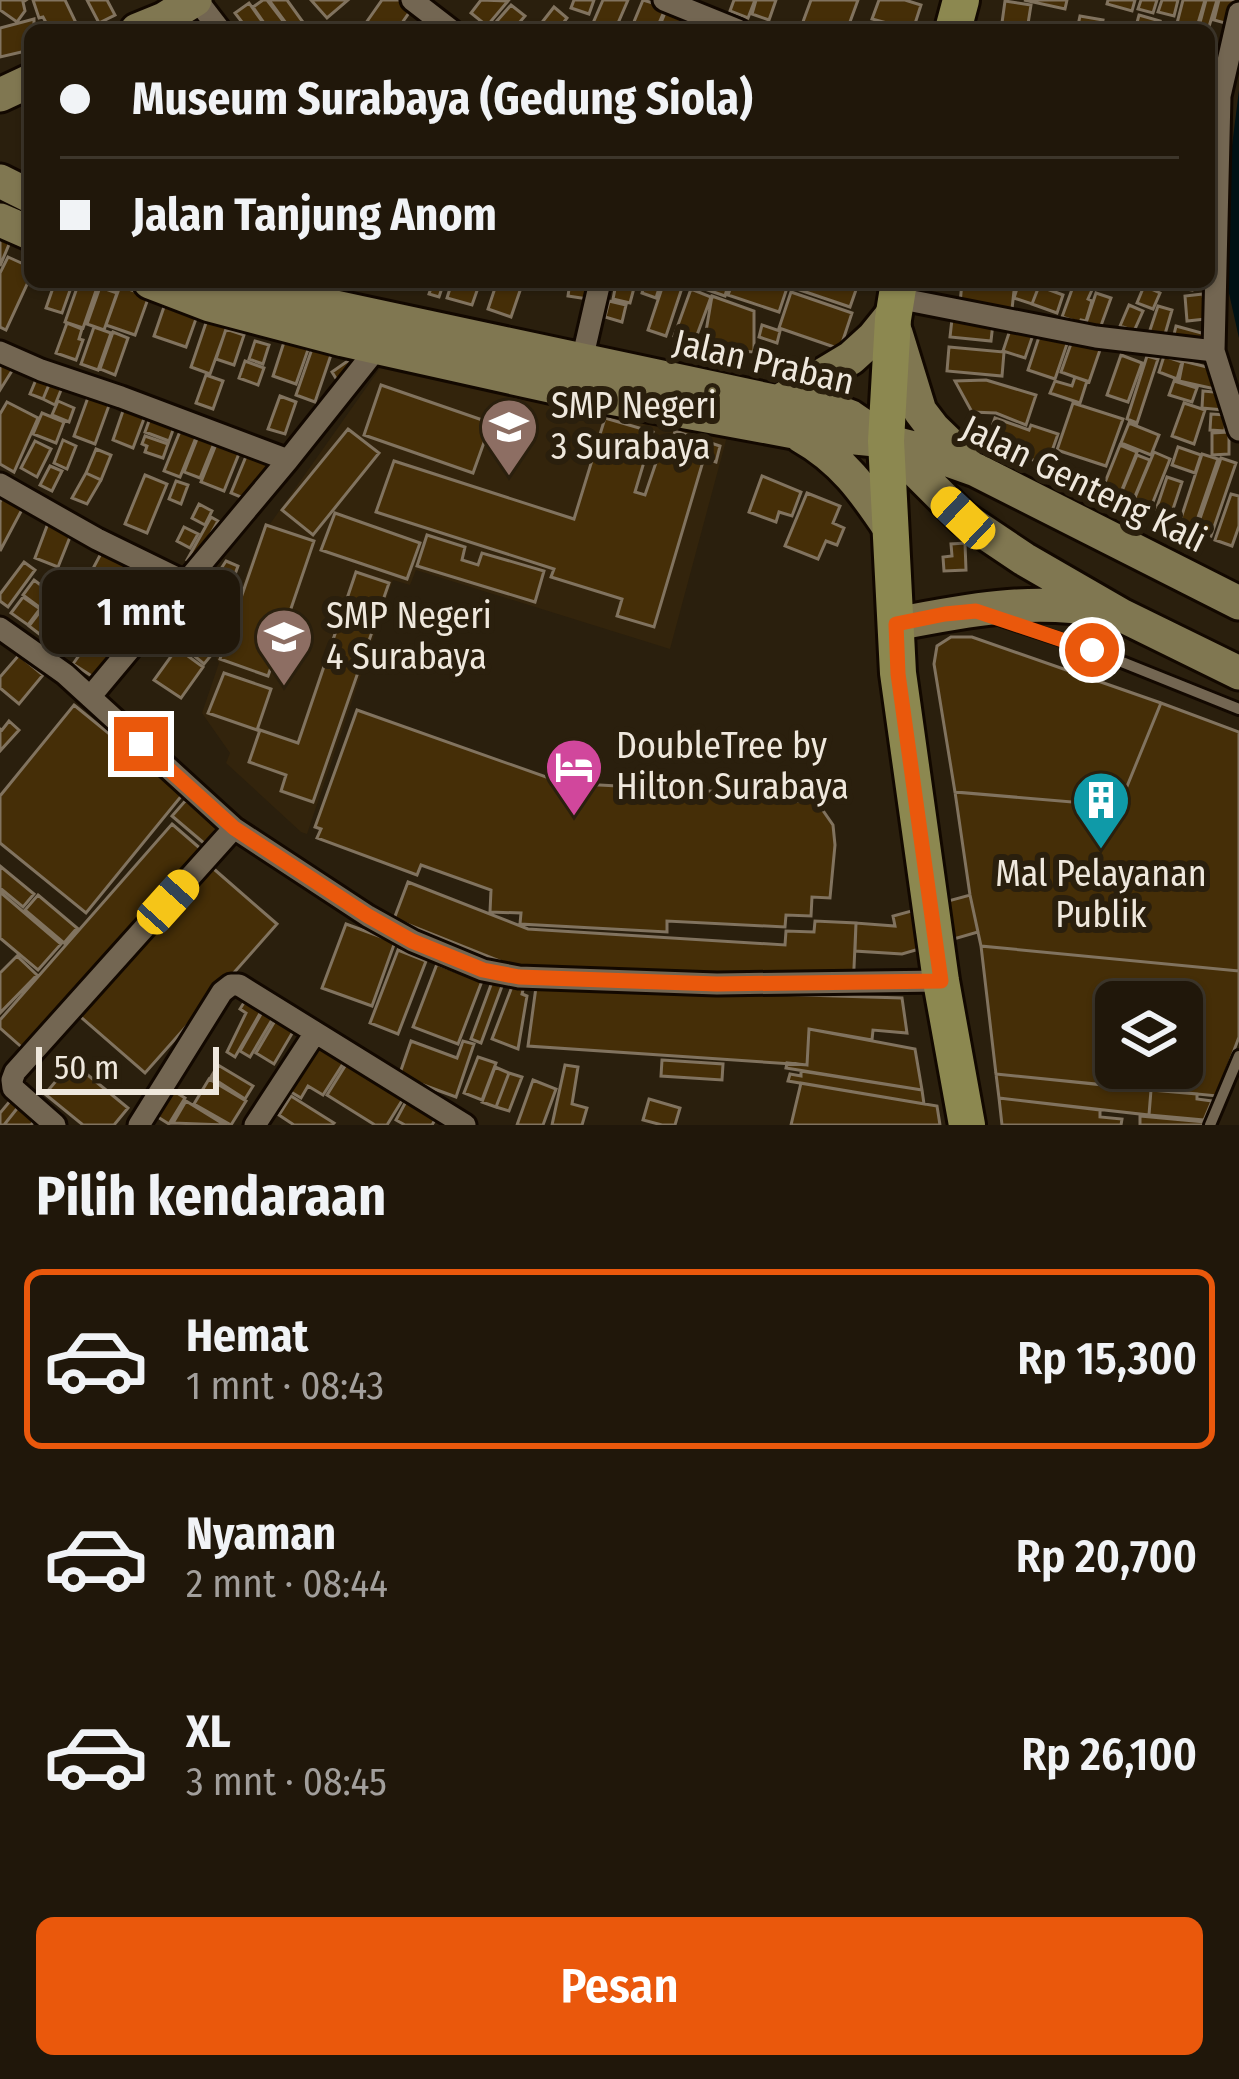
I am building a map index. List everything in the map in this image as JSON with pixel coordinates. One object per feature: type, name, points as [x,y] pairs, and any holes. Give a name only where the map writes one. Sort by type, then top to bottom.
[{"type":"main road","points":[[152,24],[196,0]]},
{"type":"main road","name":"Jalan Praban","points":[[166,288],[210,305],[572,391],[786,417]]},
{"type":"main road","name":"Jalan Praban","points":[[256,288],[582,360],[886,441]]},
{"type":"main road","points":[[890,529],[844,469],[786,417],[873,338],[895,303]]},
{"type":"main road","points":[[895,303],[886,441],[898,674],[941,981],[967,1125]]},
{"type":"main road","points":[[895,303],[920,410],[976,470]]},
{"type":"main road","name":"Jalan Genteng Kali","points":[[886,441],[976,470],[1239,603]]},
{"type":"main road","name":"Jalan Genteng Kali","points":[[886,441],[963,518],[1024,559],[1239,673]]},
{"type":"main road","points":[[896,624],[1047,604],[1121,614]]},
{"type":"street","points":[[196,0],[215,24]]},
{"type":"street","points":[[412,0],[443,24]]},
{"type":"street","points":[[664,0],[723,24]]},
{"type":"street","points":[[1215,95],[1239,13]]},
{"type":"street","points":[[582,360],[599,288]]},
{"type":"street","points":[[1213,288],[1214,351],[1239,430]]},
{"type":"street","points":[[895,303],[1096,338],[1214,351]]},
{"type":"street","points":[[90,698],[378,347]]},
{"type":"street","points":[[0,352],[288,460]]},
{"type":"street","points":[[0,484],[187,583]]},
{"type":"street","points":[[0,628],[65,674],[234,828],[412,941],[503,976],[717,984],[941,981]]},
{"type":"street","points":[[55,1125],[13,1088],[15,1072],[234,828]]},
{"type":"street","points":[[139,1125],[222,992],[231,985],[246,988],[465,1125]]},
{"type":"street","points":[[255,1125],[315,1033]]},
{"type":"lane","points":[[976,611],[1092,650],[1239,710]]},
{"type":"lane","points":[[1210,1125],[1239,1056]]},
{"type":"shaded area","points":[[1239,90],[1239,338],[1226,280],[1230,162]]},
{"type":"shaded area","name":"SMP Negeri 3 Surabaya","points":[[385,361],[728,433],[670,649],[416,570],[410,585],[393,580],[307,834],[226,763],[230,753],[202,713],[219,663],[216,658],[265,523],[270,524]]},
{"type":"building","points":[[0,0],[26,0],[17,22],[0,10]]},
{"type":"building","points":[[33,0],[65,0],[77,24],[47,24],[39,18]]},
{"type":"building","points":[[87,0],[107,0],[115,15],[99,23]]},
{"type":"building","points":[[267,0],[285,24],[265,24],[253,7]]},
{"type":"building","points":[[269,0],[287,0],[304,24],[287,24]]},
{"type":"building","points":[[311,0],[348,0],[327,18]]},
{"type":"building","points":[[382,0],[403,0],[413,7],[401,24],[365,24]]},
{"type":"building","points":[[481,0],[508,1],[489,24],[471,13]]},
{"type":"building","points":[[574,0],[594,0],[589,14],[571,8]]},
{"type":"building","points":[[603,0],[628,0],[618,24],[593,24]]},
{"type":"building","points":[[643,0],[666,7],[659,24],[633,24]]},
{"type":"building","points":[[734,0],[755,0],[748,18],[730,11]]},
{"type":"building","points":[[756,0],[776,0],[769,20],[752,14]]},
{"type":"building","points":[[811,0],[858,0],[849,24],[802,24]]},
{"type":"building","points":[[879,0],[921,5],[915,24],[872,19]]},
{"type":"building","points":[[1024,0],[1067,0],[1065,9]]},
{"type":"building","points":[[1108,0],[1135,0],[1132,11],[1107,4]]},
{"type":"building","points":[[1141,0],[1157,0],[1153,13],[1138,9]]},
{"type":"building","points":[[1162,0],[1178,0],[1174,16],[1158,12]]},
{"type":"building","points":[[1183,0],[1205,0],[1198,24],[1177,24]]},
{"type":"building","points":[[1206,0],[1217,0],[1210,24],[1200,24]]},
{"type":"building","points":[[1219,0],[1239,0],[1232,25],[1214,20]]},
{"type":"building","points":[[1005,1],[1031,5],[1028,24],[1002,24]]},
{"type":"building","points":[[249,3],[264,24],[243,24],[235,13]]},
{"type":"building","points":[[511,5],[525,16],[518,24],[494,24]]},
{"type":"building","points":[[554,7],[567,18],[562,24],[541,24]]},
{"type":"building","points":[[667,8],[684,15],[680,24],[660,24]]},
{"type":"building","points":[[1139,15],[1160,21],[1159,24],[1137,24]]},
{"type":"building","points":[[1080,16],[1103,20],[1102,24],[1078,24]]},
{"type":"building","points":[[34,19],[34,24],[24,24],[24,51],[0,57],[0,28]]},
{"type":"building","points":[[0,238],[10,242],[0,266]]},
{"type":"building","points":[[8,257],[24,264],[25,288],[6,330],[0,327],[0,273]]},
{"type":"building","points":[[53,288],[71,288],[62,313],[46,308]]},
{"type":"building","points":[[77,288],[97,288],[83,328],[65,322]]},
{"type":"building","points":[[100,288],[117,293],[104,330],[87,324]]},
{"type":"building","points":[[119,288],[149,296],[135,335],[106,325]]},
{"type":"building","points":[[450,288],[478,288],[472,305],[447,298]]},
{"type":"building","points":[[495,288],[521,288],[511,317],[488,309]]},
{"type":"building","points":[[569,288],[590,288],[588,299],[568,296]]},
{"type":"building","points":[[615,288],[634,288],[630,303],[613,299]]},
{"type":"building","points":[[643,288],[659,288],[656,298],[642,293]]},
{"type":"building","points":[[662,288],[682,288],[666,336],[648,330]]},
{"type":"building","points":[[702,288],[727,288],[725,296]]},
{"type":"building","points":[[731,288],[787,288],[779,312],[728,295]]},
{"type":"building","points":[[794,288],[857,288],[850,307]]},
{"type":"building","points":[[961,288],[1014,288],[1012,309],[960,304]]},
{"type":"building","points":[[1017,288],[1038,288],[1032,304],[1014,298]]},
{"type":"building","points":[[1038,288],[1063,295],[1057,313],[1032,304]]},
{"type":"building","points":[[1073,288],[1092,290],[1086,321],[1062,317]]},
{"type":"building","points":[[1143,288],[1160,293],[1153,309],[1137,303]]},
{"type":"building","points":[[691,289],[711,297],[694,343],[674,336]]},
{"type":"building","points":[[791,292],[852,313],[840,349],[779,328]]},
{"type":"building","points":[[1096,293],[1111,298],[1099,331],[1085,326]]},
{"type":"building","points":[[1203,294],[1206,319],[1187,321],[1185,296]]},
{"type":"building","points":[[712,296],[754,311],[754,352],[703,349]]},
{"type":"building","points":[[609,301],[626,305],[622,322],[605,317]]},
{"type":"building","points":[[165,304],[197,316],[186,347],[154,336]]},
{"type":"building","points":[[1129,305],[1143,311],[1134,331],[1120,326]]},
{"type":"building","points":[[1158,306],[1172,310],[1163,341],[1148,336]]},
{"type":"building","points":[[208,317],[228,324],[210,374],[191,367]]},
{"type":"building","points":[[952,319],[993,323],[991,341],[950,337]]},
{"type":"building","points":[[67,323],[82,329],[76,360],[56,353]]},
{"type":"building","points":[[1012,324],[1034,332],[1025,358],[1003,351]]},
{"type":"building","points":[[762,325],[780,331],[777,343],[759,337]]},
{"type":"building","points":[[1176,326],[1209,335],[1206,348],[1173,339]]},
{"type":"building","points":[[94,327],[111,333],[98,370],[81,364]]},
{"type":"building","points":[[226,329],[244,335],[234,365],[216,359]]},
{"type":"building","points":[[1041,331],[1068,341],[1055,379],[1028,370]]},
{"type":"building","points":[[113,332],[128,338],[115,375],[100,369]]},
{"type":"building","points":[[286,336],[310,344],[296,384],[273,376]]},
{"type":"building","points":[[1073,338],[1101,347],[1089,382],[1061,372]]},
{"type":"building","points":[[255,341],[269,345],[263,364],[249,359]]},
{"type":"building","points":[[313,346],[332,352],[315,402],[296,395]]},
{"type":"building","points":[[949,347],[1004,352],[1002,376],[947,371]]},
{"type":"building","points":[[1121,355],[1142,363],[1128,402],[1107,395]]},
{"type":"building","points":[[0,356],[15,366],[0,390]]},
{"type":"building","points":[[1147,356],[1158,359],[1137,423],[1127,419]]},
{"type":"building","points":[[1164,356],[1182,362],[1177,379],[1159,372]]},
{"type":"building","points":[[349,360],[358,373],[340,385],[332,372]]},
{"type":"building","points":[[245,361],[264,368],[258,385],[239,378]]},
{"type":"building","points":[[1183,361],[1219,370],[1215,389],[1179,381]]},
{"type":"building","points":[[38,375],[51,380],[43,399],[30,394]]},
{"type":"building","points":[[206,375],[223,381],[213,409],[196,403]]},
{"type":"building","points":[[1075,377],[1087,381],[1080,403],[1050,393],[1055,381],[1072,386]]},
{"type":"building","points":[[51,380],[63,385],[55,405],[43,399]]},
{"type":"building","points":[[986,380],[1036,395],[1026,425],[996,413],[972,412],[955,381]]},
{"type":"building","points":[[1174,381],[1197,388],[1192,402],[1169,395]]},
{"type":"building","points":[[381,385],[491,423],[473,473],[364,435]]},
{"type":"building","points":[[1203,391],[1225,393],[1224,410],[1202,408]]},
{"type":"building","points":[[90,392],[111,400],[95,444],[74,436]]},
{"type":"building","points":[[280,396],[296,402],[285,434],[268,429]]},
{"type":"building","points":[[58,401],[74,408],[69,422],[52,415]]},
{"type":"building","points":[[7,402],[38,418],[14,472],[0,464],[0,414]]},
{"type":"building","points":[[1073,403],[1123,419],[1106,466],[1057,450]]},
{"type":"building","points":[[1184,403],[1205,410],[1194,444],[1172,436]]},
{"type":"building","points":[[124,408],[145,416],[133,448],[113,440]]},
{"type":"building","points":[[153,410],[177,419],[169,441],[145,432]]},
{"type":"building","points":[[42,413],[64,422],[56,443],[33,434]]},
{"type":"building","points":[[1211,414],[1226,415],[1225,431],[1210,430]]},
{"type":"building","points":[[605,418],[653,432],[635,492],[645,495],[662,445],[671,446],[675,431],[720,446],[716,462],[704,458],[654,627],[617,616],[622,599],[551,577],[554,569],[376,512],[394,461],[574,519]]},
{"type":"building","points":[[995,418],[1058,434],[1047,465],[986,443]]},
{"type":"building","points":[[1129,423],[1159,435],[1151,455],[1121,443]]},
{"type":"building","points":[[181,429],[197,435],[180,477],[164,471]]},
{"type":"building","points":[[348,429],[379,453],[313,535],[282,510]]},
{"type":"building","points":[[1229,432],[1229,454],[1212,455],[1212,433]]},
{"type":"building","points":[[199,434],[215,441],[200,478],[184,472]]},
{"type":"building","points":[[145,436],[168,444],[163,458],[145,452]]},
{"type":"building","points":[[63,440],[76,446],[67,469],[54,463]]},
{"type":"building","points":[[35,441],[51,449],[37,477],[21,468]]},
{"type":"building","points":[[217,442],[240,451],[224,491],[201,482]]},
{"type":"building","points":[[1120,445],[1137,452],[1119,497],[1102,490]]},
{"type":"building","points":[[1178,447],[1201,455],[1195,473],[1172,465]]},
{"type":"building","points":[[96,449],[111,455],[101,480],[86,473]]},
{"type":"building","points":[[1154,452],[1170,459],[1151,507],[1134,500]]},
{"type":"building","points":[[247,454],[269,463],[253,502],[231,493]]},
{"type":"building","points":[[1202,454],[1218,459],[1195,526],[1180,521]]},
{"type":"building","points":[[1137,455],[1150,460],[1133,501],[1120,496]]},
{"type":"building","points":[[1221,458],[1236,463],[1211,536],[1196,530]]},
{"type":"building","points":[[50,466],[62,471],[52,491],[40,485]]},
{"type":"building","points":[[86,473],[101,480],[87,504],[72,498]]},
{"type":"building","points":[[145,475],[167,484],[147,533],[125,524]]},
{"type":"building","points":[[762,476],[801,492],[792,516],[779,512],[776,522],[749,512]]},
{"type":"building","points":[[1167,477],[1182,482],[1171,515],[1156,510]]},
{"type":"building","points":[[176,481],[188,485],[181,504],[169,499]]},
{"type":"building","points":[[6,491],[26,502],[0,551],[0,502]]},
{"type":"building","points":[[807,493],[840,506],[833,523],[844,528],[837,545],[826,541],[818,559],[785,546]]},
{"type":"building","points":[[1231,494],[1239,496],[1239,526],[1232,546],[1215,540]]},
{"type":"building","points":[[199,504],[212,511],[205,525],[192,518]]},
{"type":"building","points":[[335,513],[420,543],[407,579],[321,550]]},
{"type":"building","points":[[211,517],[218,521],[194,564],[187,560]]},
{"type":"building","points":[[50,518],[74,527],[58,567],[35,558]]},
{"type":"building","points":[[266,525],[314,541],[268,676],[220,659]]},
{"type":"building","points":[[184,527],[198,534],[190,548],[177,541]]},
{"type":"building","points":[[427,535],[465,547],[462,560],[478,565],[482,553],[544,571],[535,602],[417,566]]},
{"type":"building","points":[[965,543],[966,570],[944,571],[943,557],[952,556],[951,544]]},
{"type":"building","points":[[106,544],[138,561],[113,610],[80,593]]},
{"type":"building","points":[[226,561],[238,566],[230,588],[215,578]]},
{"type":"building","points":[[24,562],[35,570],[8,607],[0,601],[0,594]]},
{"type":"building","points":[[356,572],[389,583],[313,802],[281,791],[286,775],[249,762],[260,730],[298,743]]},
{"type":"building","points":[[147,574],[165,585],[144,618],[126,607]]},
{"type":"building","points":[[34,580],[62,601],[42,636],[29,626],[42,609],[23,595]]},
{"type":"building","points":[[79,593],[97,606],[70,644],[51,630]]},
{"type":"building","points":[[23,597],[40,609],[28,625],[11,613]]},
{"type":"building","points":[[103,611],[132,630],[98,680],[73,664]]},
{"type":"building","points":[[198,623],[222,642],[204,664],[180,644]]},
{"type":"building","points":[[52,634],[66,644],[52,663],[37,652]]},
{"type":"building","points":[[951,637],[972,637],[1161,703],[1119,806],[955,792],[934,664],[937,646]]},
{"type":"building","points":[[177,648],[203,667],[181,698],[154,680]]},
{"type":"building","points":[[19,655],[43,675],[19,704],[0,688],[0,677]]},
{"type":"building","points":[[224,673],[271,689],[257,730],[208,713]]},
{"type":"building","name":"Mal Pelayanan Publik","points":[[1161,703],[1239,732],[1239,971],[981,946],[955,792],[1119,806]]},
{"type":"building","points":[[74,705],[183,794],[86,913],[0,843],[0,796]]},
{"type":"building","name":"DoubleTree by Hilton Surabaya","points":[[357,710],[563,783],[780,795],[780,800],[817,802],[833,825],[830,898],[812,897],[811,916],[786,915],[785,927],[667,921],[667,932],[520,924],[521,913],[490,912],[491,890],[421,865],[417,875],[317,838],[321,829],[315,827]]},
{"type":"building","points":[[9,721],[19,730],[0,751],[0,729]]},
{"type":"building","points":[[186,800],[218,828],[205,844],[172,816]]},
{"type":"building","points":[[172,824],[202,850],[26,1051],[0,1028],[0,1020]]},
{"type":"building","points":[[207,863],[277,924],[145,1073],[75,1012]]},
{"type":"building","points":[[0,866],[34,894],[23,907],[0,888]]},
{"type":"building","points":[[408,882],[528,929],[785,945],[786,931],[814,932],[815,921],[856,923],[853,990],[525,971],[394,919]]},
{"type":"building","points":[[0,892],[61,944],[38,970],[0,938]]},
{"type":"building","points":[[38,895],[77,928],[64,943],[25,910]]},
{"type":"building","points":[[970,895],[978,932],[902,954],[855,951],[856,923],[895,926],[893,916]]},
{"type":"building","points":[[346,924],[395,942],[372,1006],[322,988]]},
{"type":"building","points":[[981,946],[1239,971],[1239,1037],[1217,1096],[1147,1089],[1203,1089],[1203,981],[1095,981],[1095,1084],[996,1074]]},
{"type":"building","points":[[398,950],[426,961],[398,1034],[370,1023]]},
{"type":"building","points":[[17,956],[37,975],[0,1013],[0,973]]},
{"type":"building","points":[[437,964],[482,981],[458,1044],[413,1027]]},
{"type":"building","points":[[492,982],[502,986],[481,1043],[471,1039]]},
{"type":"building","points":[[513,984],[527,996],[518,1049],[492,1039]]},
{"type":"building","points":[[536,987],[902,998],[907,1033],[873,1030],[872,1040],[809,1029],[807,1065],[528,1046]]},
{"type":"building","points":[[250,993],[266,1003],[235,1057],[227,1052]]},
{"type":"building","points":[[265,1007],[276,1013],[250,1057],[240,1051]]},
{"type":"building","points":[[279,1014],[297,1025],[274,1064],[256,1053]]},
{"type":"building","points":[[809,1029],[915,1049],[922,1090],[786,1068],[787,1063],[807,1065]]},
{"type":"building","points":[[315,1040],[346,1059],[323,1095],[308,1086],[301,1098],[286,1089]]},
{"type":"building","points":[[411,1041],[457,1058],[463,1041],[474,1044],[456,1097],[399,1076]]},
{"type":"building","points":[[478,1057],[496,1063],[482,1100],[464,1093]]},
{"type":"building","points":[[662,1060],[723,1064],[722,1080],[661,1076]]},
{"type":"building","points":[[72,1062],[128,1108],[114,1125],[83,1125],[45,1094]]},
{"type":"building","points":[[347,1063],[403,1099],[387,1125],[375,1125],[327,1095]]},
{"type":"building","points":[[218,1065],[253,1086],[245,1099],[211,1077]]},
{"type":"building","points":[[565,1065],[578,1067],[572,1104],[587,1108],[582,1125],[552,1125]]},
{"type":"building","points":[[495,1067],[509,1073],[496,1107],[482,1102]]},
{"type":"building","points":[[801,1071],[922,1090],[924,1104],[788,1081],[790,1074],[801,1076]]},
{"type":"building","points":[[509,1073],[522,1077],[509,1111],[496,1107]]},
{"type":"building","points":[[996,1074],[1095,1084],[1095,1089],[1151,1090],[1149,1115],[999,1098]]},
{"type":"building","points":[[209,1079],[246,1101],[231,1125],[194,1104]]},
{"type":"building","points":[[533,1080],[556,1089],[543,1125],[517,1125]]},
{"type":"building","points":[[801,1083],[937,1106],[940,1125],[791,1125]]},
{"type":"building","points":[[169,1088],[185,1098],[169,1124],[153,1114]]},
{"type":"building","points":[[1151,1090],[1197,1094],[1197,1099],[1212,1101],[1204,1120],[1149,1115]]},
{"type":"building","points":[[15,1095],[23,1101],[0,1125],[0,1113]]},
{"type":"building","points":[[291,1096],[334,1123],[294,1125],[279,1115]]},
{"type":"building","points":[[409,1096],[439,1113],[432,1125],[405,1125],[396,1120]]},
{"type":"building","points":[[999,1098],[1100,1110],[1100,1117],[1122,1119],[1121,1125],[1002,1125]]},
{"type":"building","points":[[649,1099],[680,1108],[675,1125],[643,1120]]},
{"type":"building","points":[[23,1101],[40,1114],[31,1125],[4,1125]]},
{"type":"building","points":[[186,1101],[225,1125],[173,1123]]},
{"type":"building","points":[[1140,1116],[1205,1122],[1140,1125]]},
{"type":"place","name":"SMP Negeri 3 Surabaya","points":[[509,478]]},
{"type":"place","name":"SMP Negeri 4 Surabaya","points":[[284,688]]},
{"type":"place","name":"DoubleTree by Hilton Surabaya","points":[[574,818]]},
{"type":"place","name":"Mal Pelayanan Publik","points":[[1101,851]]},
{"type":"route","points":[[141,744],[234,828],[368,916],[412,941],[503,976],[717,984],[941,981],[898,674],[896,624],[976,611],[1092,650]]}]
